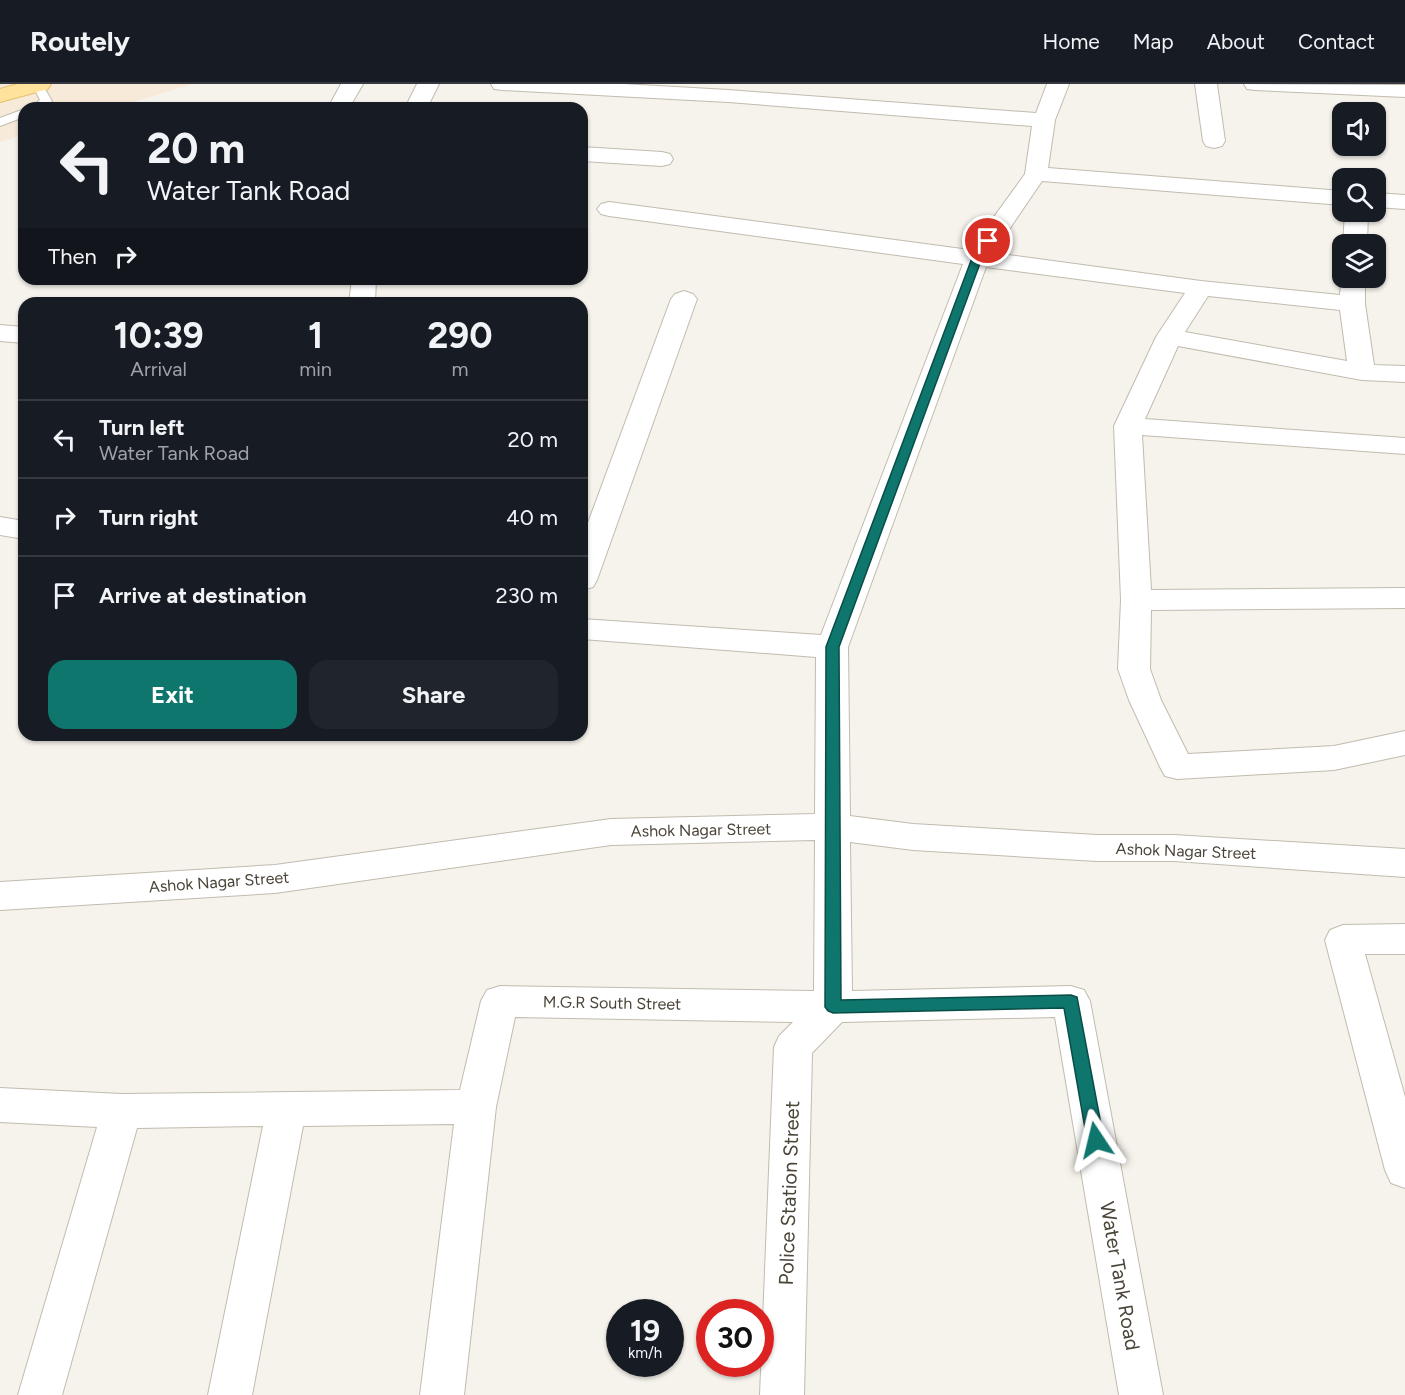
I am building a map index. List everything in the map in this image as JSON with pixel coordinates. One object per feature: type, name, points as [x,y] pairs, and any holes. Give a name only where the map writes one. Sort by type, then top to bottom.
[{"type":"main road","points":[[0,96],[39,84]]},
{"type":"street","points":[[341,102],[352,84]]},
{"type":"street","points":[[419,102],[428,84]]},
{"type":"street","points":[[502,84],[728,96],[1044,120]]},
{"type":"street","points":[[833,1007],[832,647],[977,258],[1036,174],[1044,120],[1058,84]]},
{"type":"street","points":[[1206,84],[1214,141]]},
{"type":"street","points":[[1255,84],[1405,91]]},
{"type":"street","points":[[588,154],[662,159]]},
{"type":"street","points":[[1036,174],[1332,197]]},
{"type":"street","points":[[1386,201],[1405,202]]},
{"type":"street","points":[[609,209],[1201,288],[1352,304]]},
{"type":"street","points":[[1201,288],[1169,337],[1128,426],[1136,600],[1134,669],[1145,700],[1177,767],[1334,758],[1405,743]]},
{"type":"street","points":[[1353,288],[1352,304],[1362,372]]},
{"type":"street","points":[[588,546],[593,518],[684,299]]},
{"type":"street","points":[[0,333],[18,334]]},
{"type":"street","points":[[1169,337],[1362,372],[1405,374]]},
{"type":"street","points":[[1128,426],[1405,446]]},
{"type":"street","points":[[0,526],[18,529]]},
{"type":"street","points":[[1136,600],[1405,597]]},
{"type":"street","points":[[588,629],[832,647]]},
{"type":"street","name":"Ashok Nagar Street","points":[[0,896],[275,879],[612,832],[832,827],[936,838],[1097,848],[1174,848],[1405,863]]},
{"type":"street","points":[[1405,939],[1343,940],[1405,1170]]},
{"type":"street","name":"M.G.R South Street","points":[[476,1107],[500,1001],[833,1007]]},
{"type":"street","name":"Water Tank Road","points":[[833,1007],[1071,1001],[1141,1395]]},
{"type":"street","name":"Police Station Street","points":[[782,1395],[793,1047],[833,1007]]},
{"type":"street","points":[[0,1105],[122,1112],[476,1107],[442,1395]]},
{"type":"street","points":[[230,1395],[286,1111]]},
{"type":"street","points":[[40,1395],[122,1112]]},
{"type":"lane","points":[[39,84],[45,102]]},
{"type":"lane","points":[[0,122],[18,115]]},
{"type":"shaded area","points":[[0,84],[193,84],[133,102],[18,102],[18,137],[0,142]]},
{"type":"route","points":[[988,241],[977,258],[832,647],[833,1007],[1071,1001],[1096,1140]]}]
